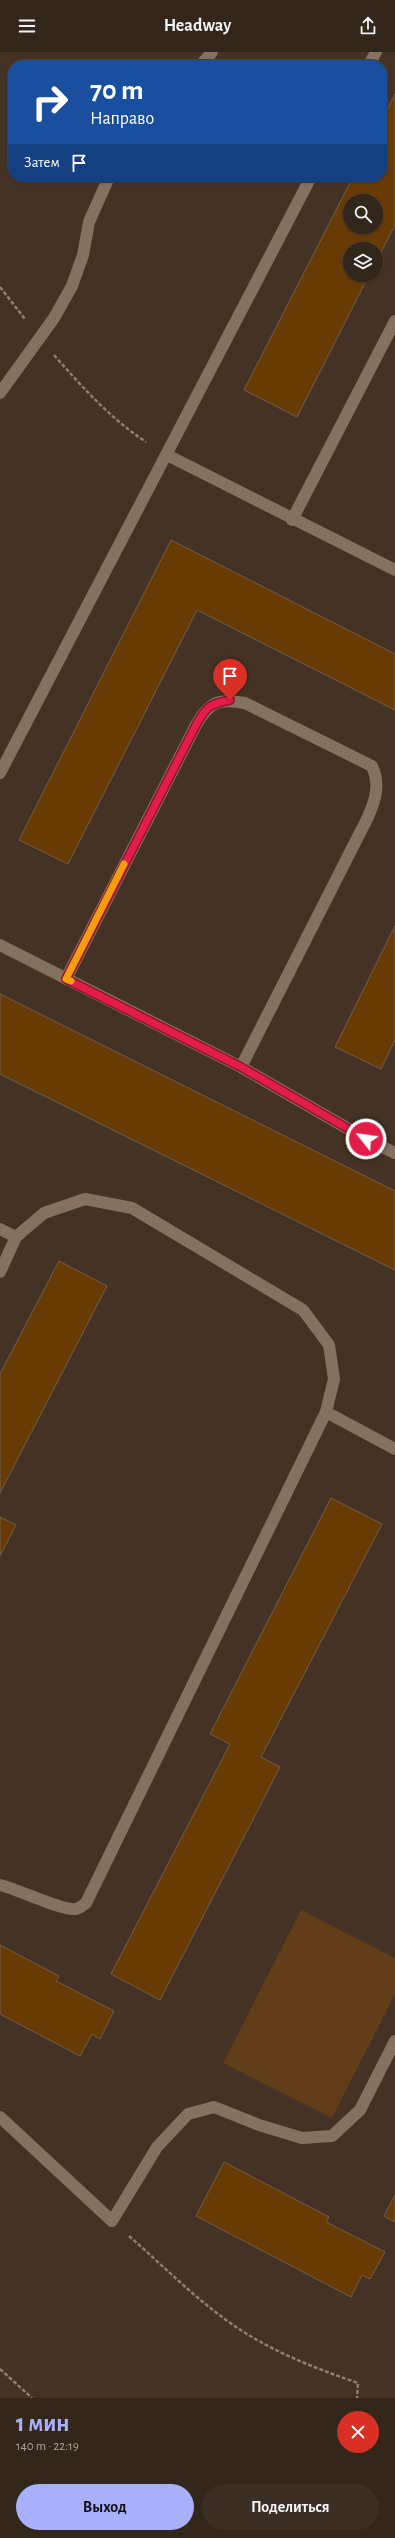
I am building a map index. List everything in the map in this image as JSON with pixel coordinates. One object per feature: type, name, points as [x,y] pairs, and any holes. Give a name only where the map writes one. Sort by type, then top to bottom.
[{"type":"lane","points":[[206,60],[212,52]]},
{"type":"lane","points":[[0,393],[54,318],[72,286],[83,255],[89,222],[107,182]]},
{"type":"lane","points":[[0,772],[308,182]]},
{"type":"lane","points":[[292,520],[395,321]]},
{"type":"lane","points":[[167,455],[292,520],[395,570]]},
{"type":"lane","points":[[66,979],[196,725],[204,711],[213,703],[230,700],[245,703],[372,766],[377,776],[377,789],[374,802],[241,1067]]},
{"type":"lane","points":[[0,945],[241,1067],[366,1139],[395,1153]]},
{"type":"lane","points":[[0,1272],[16,1237],[44,1214],[85,1199],[132,1208],[304,1310],[329,1345],[334,1379],[326,1412],[86,1903],[76,1909],[62,1908],[17,1889],[0,1885]]},
{"type":"lane","points":[[0,1229],[16,1237]]},
{"type":"lane","points":[[326,1412],[395,1449]]},
{"type":"lane","points":[[0,2117],[112,2221],[157,2147],[188,2114],[214,2107],[259,2125],[302,2138],[332,2136],[360,2110],[395,2041]]},
{"type":"path","points":[[0,287],[40,338],[91,398],[125,428],[167,455]]},
{"type":"path","points":[[112,2221],[219,2315],[247,2334],[318,2369],[358,2382],[357,2398]]},
{"type":"path","points":[[0,2369],[32,2398]]},
{"type":"shaded area","points":[[301,1910],[395,1958],[395,1994],[332,2118],[223,2063]]},
{"type":"building","points":[[395,94],[395,225],[383,248],[383,242],[343,242],[343,282],[365,282],[297,417],[244,390],[343,197],[343,234],[383,234],[383,194],[344,194],[350,182],[387,182],[387,110]]},
{"type":"building","points":[[171,540],[395,654],[395,710],[197,610],[68,864],[19,840]]},
{"type":"building","points":[[395,926],[395,1040],[381,1069],[335,1047]]},
{"type":"building","points":[[0,994],[395,1191],[395,1270],[0,1074]]},
{"type":"building","points":[[59,1261],[107,1286],[0,1493],[0,1374]]},
{"type":"building","points":[[331,1498],[382,1524],[261,1757],[280,1767],[160,2000],[111,1974],[230,1744],[210,1734]]},
{"type":"building","points":[[0,1517],[16,1525],[0,1556]]},
{"type":"building","points":[[0,1945],[59,1976],[56,1981],[114,2011],[100,2039],[92,2034],[80,2056],[0,2014]]},
{"type":"building","points":[[224,2162],[329,2217],[326,2222],[385,2252],[370,2279],[362,2275],[351,2297],[196,2216]]},
{"type":"building","points":[[395,2195],[395,2222],[384,2216]]},
{"type":"slow traffic","points":[[71,981],[66,979],[124,864]]},
{"type":"route","points":[[230,700],[213,703],[204,711],[66,979],[241,1067],[366,1139]]}]
